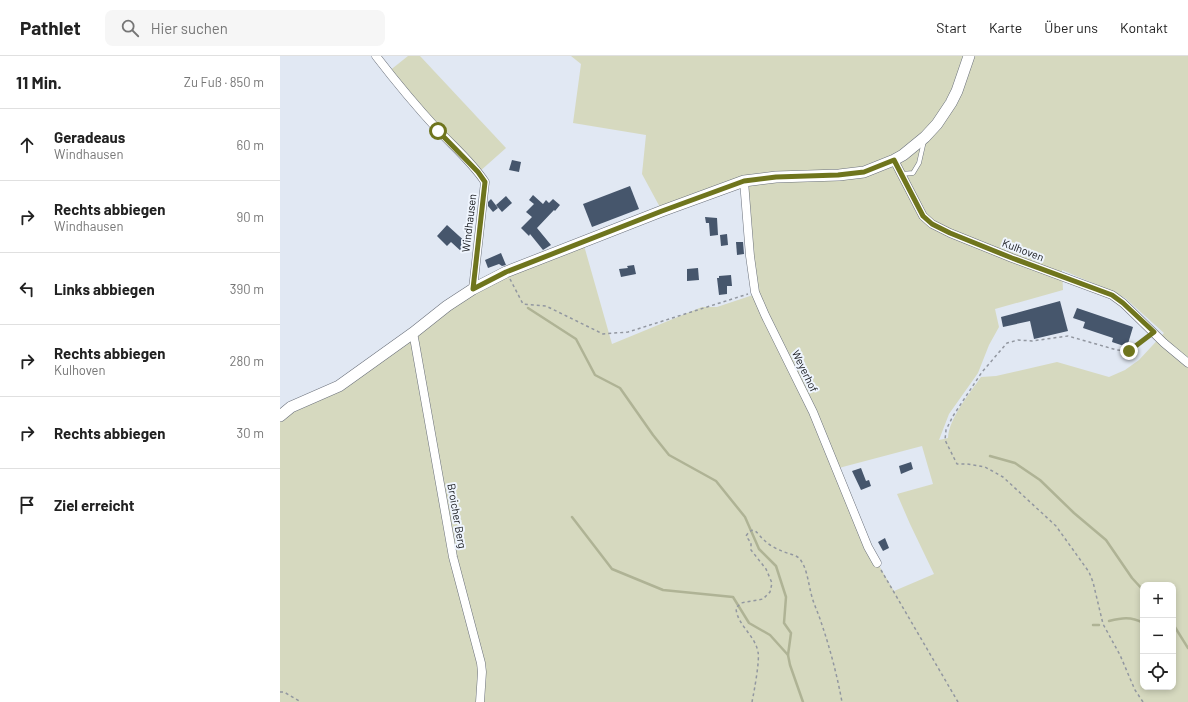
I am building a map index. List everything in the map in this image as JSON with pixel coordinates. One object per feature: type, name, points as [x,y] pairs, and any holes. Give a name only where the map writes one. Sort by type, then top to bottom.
[{"type":"street","name":"Windhausen","points":[[376,56],[399,86],[438,131],[478,172],[485,182],[473,289]]},
{"type":"street","points":[[280,416],[291,407],[339,386],[447,306],[473,289],[506,272],[676,205],[744,181],[776,177],[838,175],[864,172],[894,160],[903,155],[925,137],[937,124],[952,103],[969,56]]},
{"type":"street","name":"Kulhoven","points":[[894,160],[923,216],[932,224],[950,233],[1012,258],[1112,295],[1123,303],[1188,363]]},
{"type":"street","name":"Weyerhof","points":[[744,181],[750,256],[755,292],[813,412],[868,547],[877,563]]},
{"type":"street","name":"Broicher Berg","points":[[412,333],[416,343],[453,557],[481,663],[482,672],[480,702]]},
{"type":"lane","points":[[901,174],[913,173],[919,162],[925,137]]},
{"type":"path","points":[[506,272],[522,304],[546,306],[603,334],[628,332],[755,292]]},
{"type":"path","points":[[1143,702],[1135,690],[1120,655],[1103,624],[1093,582],[1089,572],[1056,526],[1003,477],[985,467],[957,464],[945,440],[946,430],[966,395],[982,372],[1007,343],[1018,340],[1032,341],[1068,336],[1117,350],[1129,351],[1154,332]]},
{"type":"path","points":[[752,702],[759,653],[753,638],[738,617],[736,608],[741,603],[763,599],[770,592],[772,583],[766,570],[752,550],[751,543],[746,536],[750,531],[756,531],[764,541],[773,547],[799,559],[806,570],[811,594],[834,661],[842,702]]},
{"type":"path","points":[[877,563],[958,702]]},
{"type":"path","points":[[280,692],[284,692],[302,702]]},
{"type":"path","points":[[1139,697],[1139,702]]},
{"type":"green space","points":[[408,56],[420,56],[506,148],[479,172],[388,72]]},
{"type":"green space","points":[[571,56],[966,56],[958,89],[969,70],[973,56],[1188,56],[1188,702],[280,702],[280,416],[291,407],[339,386],[413,333],[447,306],[473,289],[506,272],[583,242],[612,344],[702,307],[717,307],[753,295],[744,181],[796,176],[773,175],[737,181],[662,211],[642,174],[646,135],[573,123],[581,64]],"holes":[[[954,231],[986,243],[987,252],[946,236]],[[1062,270],[1125,298],[1164,333],[1139,360],[1125,370],[1109,377],[1057,362],[996,376],[981,377],[956,414],[949,430],[948,438],[939,440],[949,414],[978,373],[989,345],[999,327],[995,309],[1063,290]],[[922,446],[933,484],[897,494],[934,574],[894,591],[868,547],[835,469]]]},
{"type":"building","points":[[512,160],[521,162],[519,172],[509,170]]},
{"type":"building","points":[[630,186],[639,209],[592,227],[583,204]]},
{"type":"building","points":[[533,195],[543,204],[546,200],[549,203],[553,199],[560,205],[537,228],[551,245],[543,250],[530,234],[529,236],[521,228],[532,217],[526,212],[534,204],[529,200]]},
{"type":"building","points":[[506,196],[512,203],[502,212],[496,205]]},
{"type":"building","points":[[491,199],[498,208],[493,212],[488,206],[488,202]]},
{"type":"building","points":[[705,217],[717,218],[718,235],[710,236],[709,223],[706,223]]},
{"type":"building","points":[[447,225],[469,245],[462,252],[451,242],[447,246],[437,236]]},
{"type":"building","points":[[727,234],[728,245],[721,246],[720,235]]},
{"type":"building","points":[[736,242],[743,242],[744,254],[737,255]]},
{"type":"building","points":[[501,253],[506,265],[502,266],[499,264],[488,268],[485,260]]},
{"type":"building","points":[[634,265],[636,274],[621,277],[619,269],[628,268],[627,266]]},
{"type":"building","points":[[698,268],[699,280],[687,281],[687,269]]},
{"type":"building","points":[[731,275],[732,286],[727,286],[727,294],[719,295],[717,278],[719,278],[719,276]]},
{"type":"building","points":[[1060,301],[1068,331],[1034,339],[1030,321],[1003,327],[1001,317]]},
{"type":"building","points":[[1077,308],[1133,327],[1127,347],[1112,342],[1113,338],[1083,328],[1085,322],[1073,318]]},
{"type":"building","points":[[911,462],[913,469],[901,474],[899,466]]},
{"type":"building","points":[[861,468],[866,481],[869,480],[871,486],[861,490],[852,471]]},
{"type":"building","points":[[885,538],[889,548],[883,551],[878,542]]},
{"type":"waterway","points":[[528,308],[576,339],[595,375],[620,388],[669,455],[716,481],[745,517],[759,549],[776,566],[786,597],[784,623],[791,633],[788,655]]},
{"type":"waterway","points":[[990,456],[1015,463],[1040,480],[1074,513],[1106,540],[1132,578],[1140,587]]},
{"type":"waterway","points":[[572,517],[612,569],[663,590],[733,597],[749,623],[770,635],[788,655],[803,702]]},
{"type":"waterway","points":[[1109,621],[1126,618],[1140,622]]},
{"type":"waterway","points":[[1093,625],[1099,625]]},
{"type":"waterway","points":[[1176,629],[1188,648]]},
{"type":"route","points":[[438,131],[478,172],[485,182],[473,289],[506,272],[705,194],[744,181],[776,177],[838,175],[864,172],[894,160],[923,216],[932,224],[950,233],[1012,258],[1112,295],[1123,303],[1154,332],[1129,351]]}]
